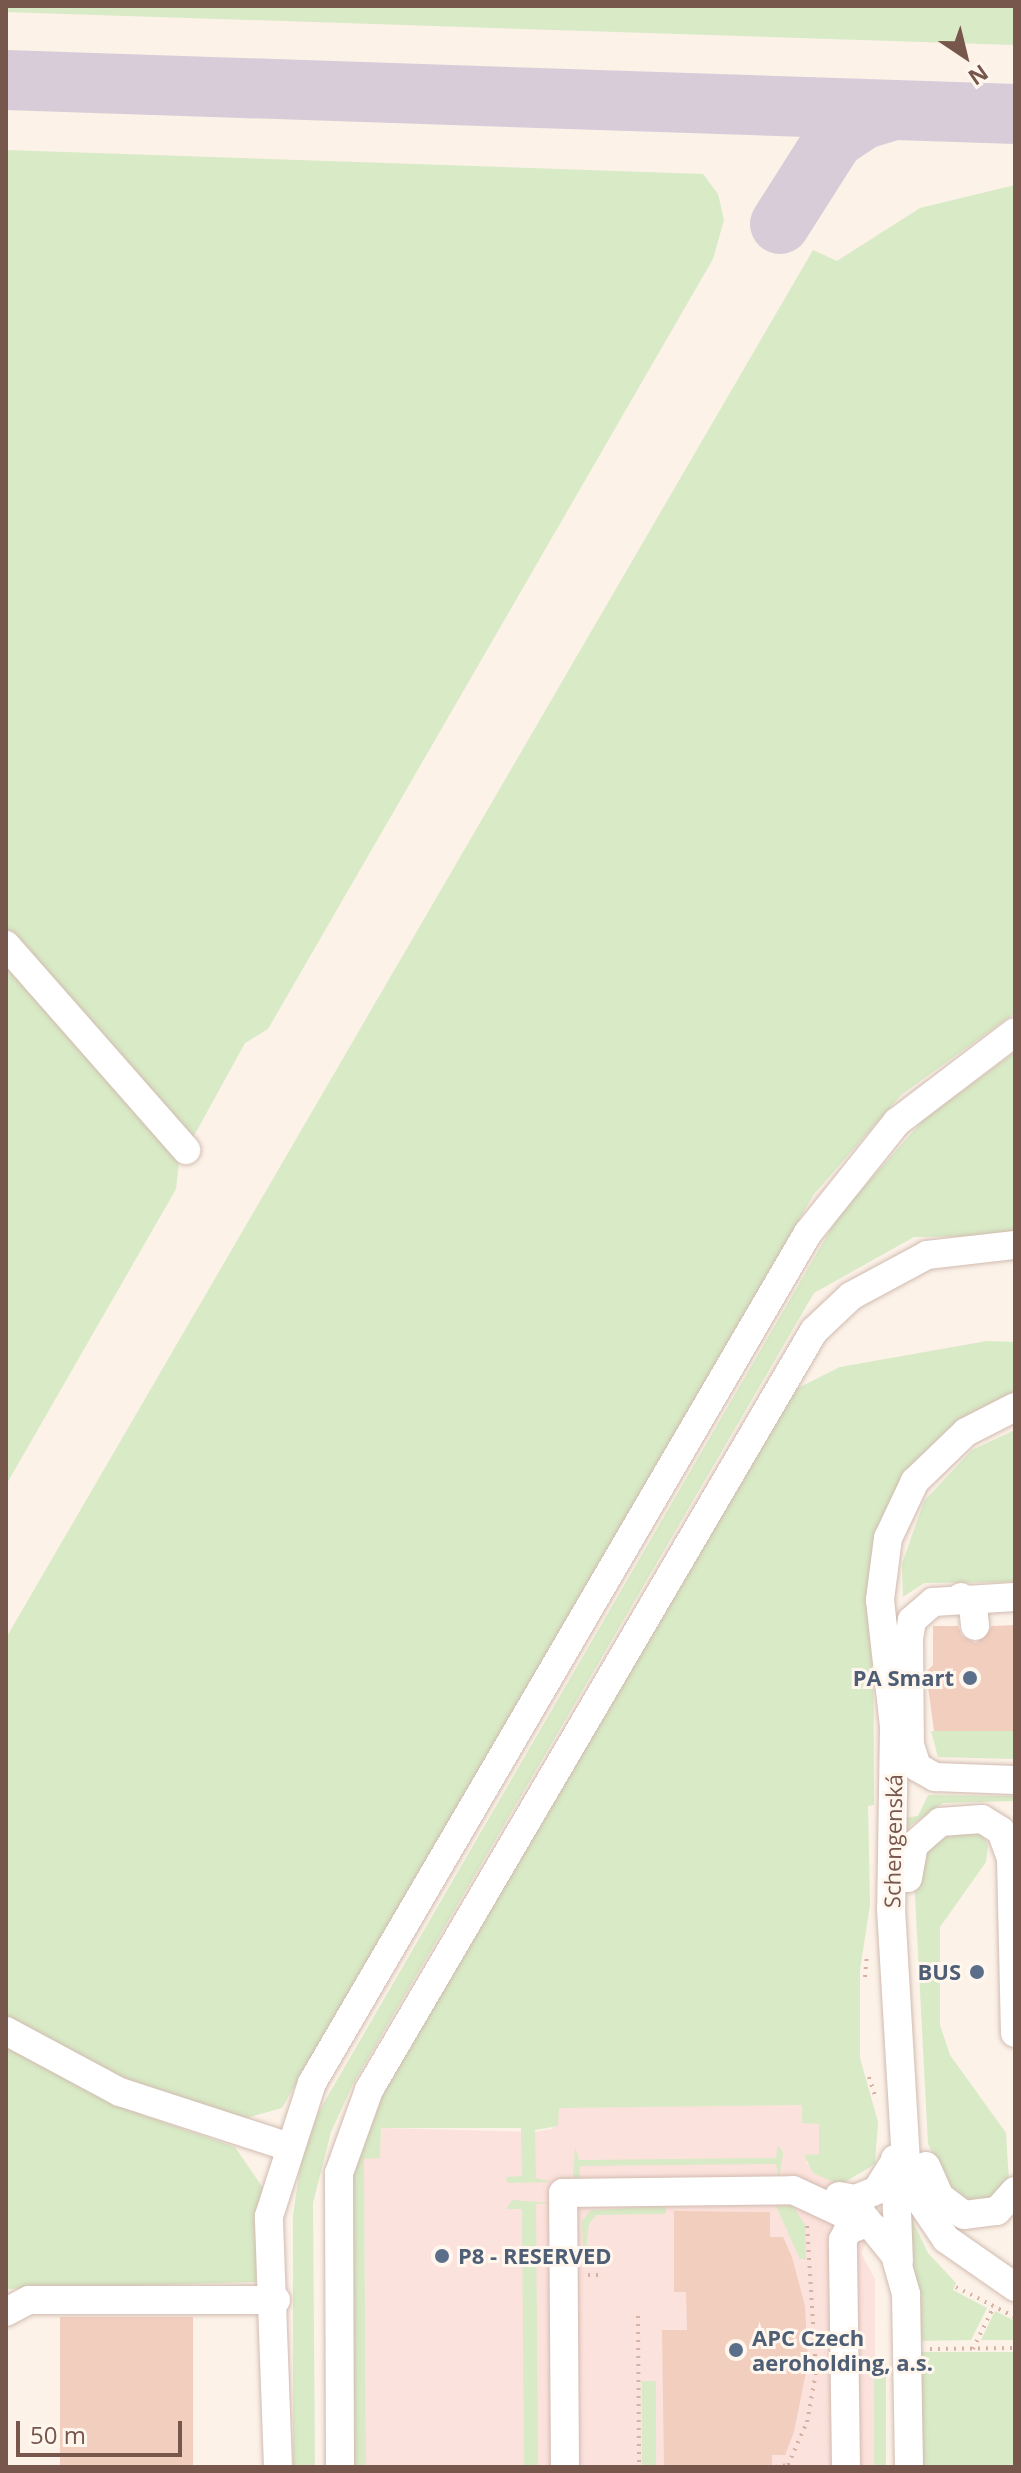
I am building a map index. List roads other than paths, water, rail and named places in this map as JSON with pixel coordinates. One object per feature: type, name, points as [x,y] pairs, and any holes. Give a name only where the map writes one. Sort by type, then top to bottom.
[{"type":"street","points":[[6,945],[186,1150]]},
{"type":"street","points":[[278,2467],[276,2300],[267,2263],[269,2216],[289,2147],[323,2064],[808,1233],[862,1159],[905,1114],[1015,1032]]},
{"type":"street","points":[[340,2467],[339,2173],[369,2090],[814,1331],[851,1296],[927,1255],[1015,1245]]},
{"type":"street","name":"Schengenská","points":[[1015,1407],[966,1432],[927,1466],[903,1500],[882,1558],[880,1600],[887,1624],[887,1681],[896,1812],[891,1909],[900,2105],[906,2163],[928,2215],[967,2259],[1015,2287]]},
{"type":"street","points":[[887,1624],[898,1545],[923,1493],[962,1451],[1015,1425]]},
{"type":"street","points":[[1015,1597],[961,1597],[933,1602],[912,1620],[911,1756],[935,1777],[1015,1780]]},
{"type":"street","points":[[961,1597],[973,1606],[975,1626]]},
{"type":"street","points":[[895,1989],[910,1949],[908,1863],[914,1845],[940,1822],[982,1819],[1015,1831]]},
{"type":"street","points":[[982,1819],[1001,1831],[1010,1851],[1015,2033]]},
{"type":"street","points":[[6,2031],[120,2092],[289,2147]]},
{"type":"street","points":[[900,2105],[896,2160],[899,2266],[908,2306],[909,2467]]},
{"type":"street","points":[[900,2105],[918,2126],[933,2186],[957,2213],[988,2215],[1015,2191]]},
{"type":"street","points":[[565,2467],[563,2193],[793,2190],[813,2182],[839,2196],[856,2199],[877,2190],[896,2160]]},
{"type":"street","points":[[793,2190],[868,2227]]},
{"type":"street","points":[[839,2196],[899,2266]]},
{"type":"street","points":[[846,2467],[843,2240],[848,2230],[868,2227]]},
{"type":"street","points":[[6,2312],[29,2300],[276,2300]]},
{"type":"place","name":"PA Smart","points":[[970,1678]]},
{"type":"place","name":"BUS","points":[[977,1972]]},
{"type":"place","name":"P8 - RESERVED","points":[[442,2256]]},
{"type":"place","name":"APC Czech aeroholding, a.s.","points":[[736,2350]]}]
